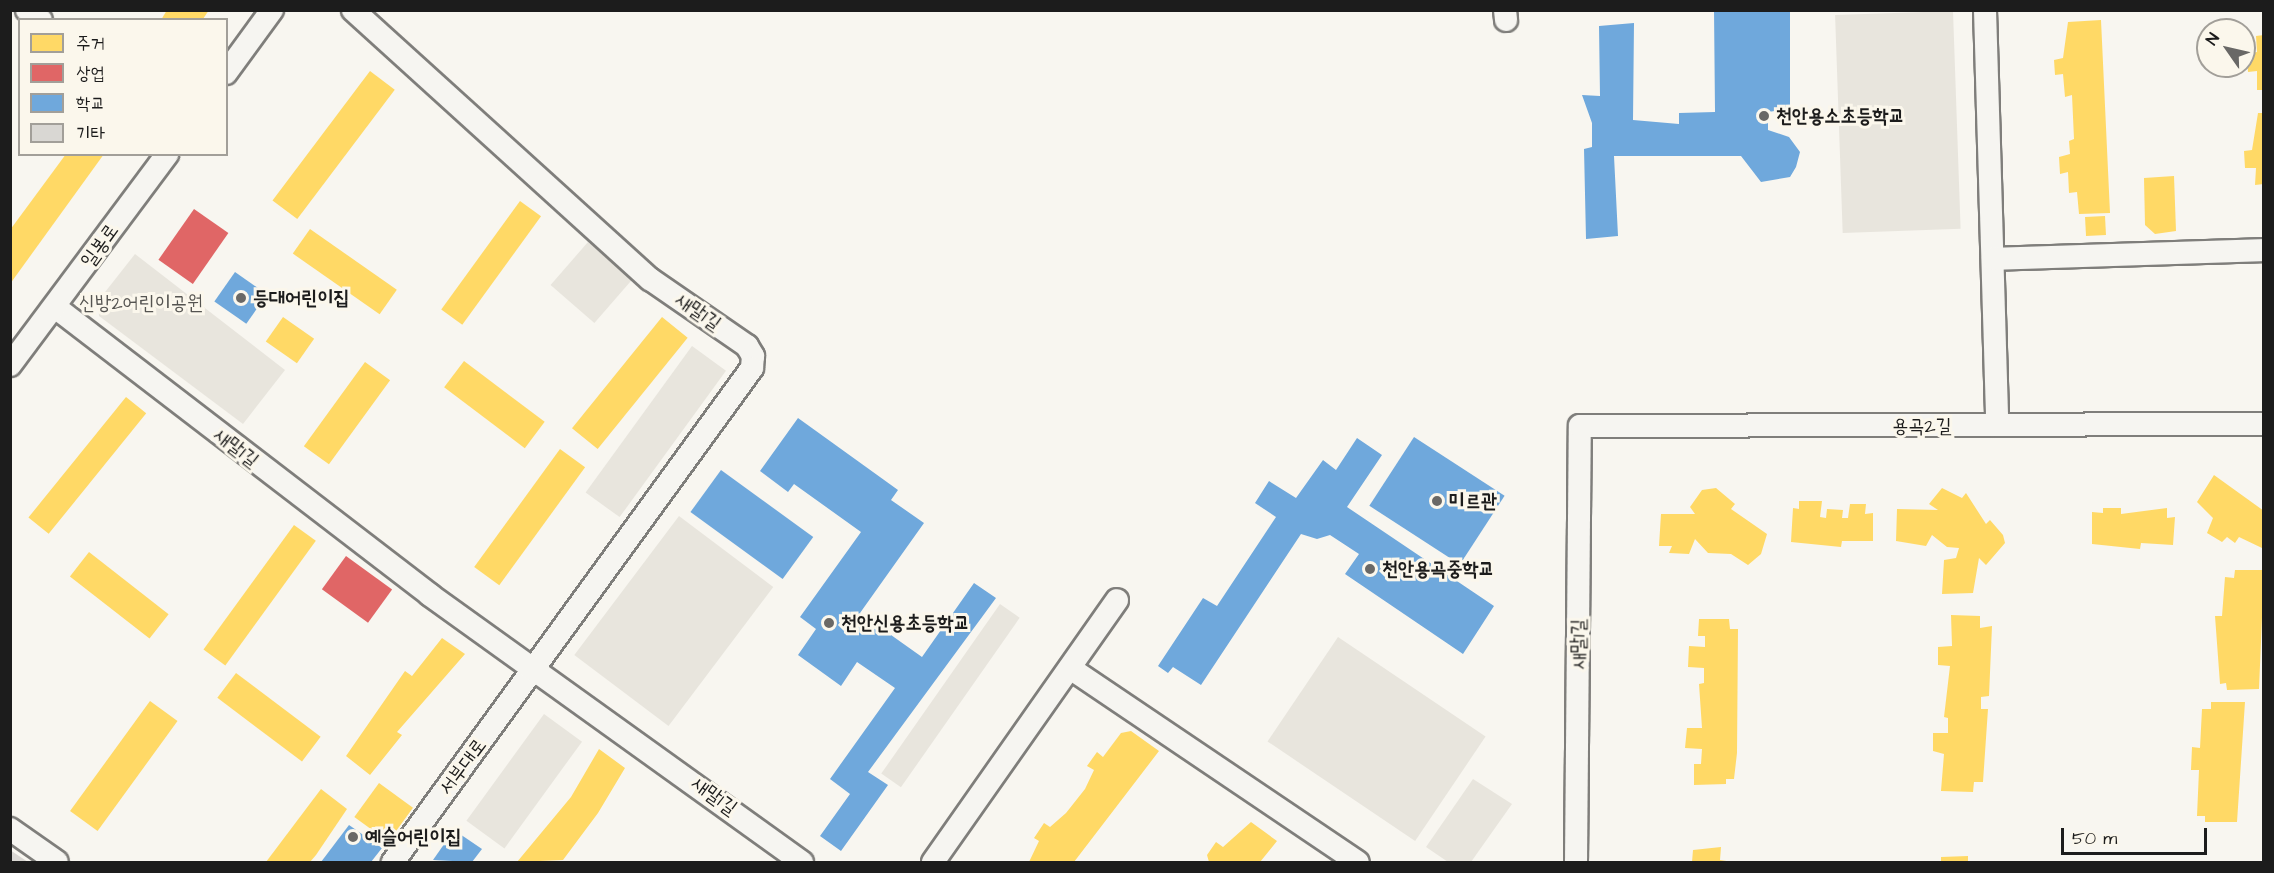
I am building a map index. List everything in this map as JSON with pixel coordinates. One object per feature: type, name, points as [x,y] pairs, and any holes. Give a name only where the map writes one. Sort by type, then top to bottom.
[{"type":"street","points":[[228,70],[272,10]]},
{"type":"street","name":"새말1길","points":[[353,10],[650,279],[747,345],[753,356],[752,368],[534,672]]},
{"type":"street","points":[[1984,10],[1997,425]]},
{"type":"street","name":"일봉로","points":[[10,365],[166,156]]},
{"type":"street","points":[[1993,259],[2264,250]]},
{"type":"street","name":"새말1길","points":[[55,307],[534,672],[802,862]]},
{"type":"street","name":"용곡2길","points":[[1580,426],[2264,424]]},
{"type":"street","name":"새말1길","points":[[1576,862],[1580,426]]},
{"type":"street","points":[[933,862],[1117,600]]},
{"type":"street","points":[[1070,668],[1358,862]]},
{"type":"street","name":"서부대로","points":[[393,862],[534,672]]},
{"type":"street","points":[[10,829],[57,862]]},
{"type":"green space","points":[[1953,11],[1961,229],[1843,233],[1835,15]]},
{"type":"green space","points":[[588,242],[632,280],[594,323],[551,285]]},
{"type":"green space","name":"신방2어린이공원","points":[[135,254],[285,370],[243,424],[99,316],[98,301]]},
{"type":"green space","points":[[692,346],[726,371],[620,517],[586,492]]},
{"type":"green space","points":[[679,516],[773,587],[669,726],[574,655]]},
{"type":"green space","points":[[1000,604],[1020,618],[901,787],[881,774]]},
{"type":"green space","points":[[1338,637],[1486,737],[1415,841],[1268,741]]},
{"type":"green space","points":[[544,714],[582,742],[504,848],[466,821]]},
{"type":"green space","points":[[1473,779],[1512,804],[1471,862],[1448,862],[1426,847]]},
{"type":"building: 주거","points":[[167,10],[209,10],[204,18],[162,18]]},
{"type":"building: 주거","points":[[2101,20],[2110,213],[2079,214],[2077,192],[2069,193],[2068,172],[2060,174],[2059,157],[2070,154],[2069,141],[2074,139],[2072,95],[2065,97],[2063,74],[2055,75],[2054,60],[2063,58],[2068,22]]},
{"type":"building: 주거","points":[[2264,35],[2264,90],[2257,90],[2256,36]]},
{"type":"building: 주거","points":[[370,71],[395,90],[297,219],[273,200]]},
{"type":"building: 주거","points":[[2258,113],[2264,113],[2264,184],[2255,185],[2256,168],[2245,168],[2244,151],[2252,150]]},
{"type":"building: 주거","points":[[65,156],[103,156],[10,284],[10,230]]},
{"type":"building: 주거","points":[[2174,176],[2176,231],[2155,234],[2145,225],[2144,178]]},
{"type":"building: 주거","points":[[520,201],[541,216],[462,325],[441,309]]},
{"type":"building: 주거","points":[[2105,216],[2106,235],[2086,236],[2085,217]]},
{"type":"building: 주거","points":[[310,229],[397,290],[380,314],[293,254]]},
{"type":"building: 주거","points":[[283,317],[314,339],[297,363],[266,342]]},
{"type":"building: 주거","points":[[662,317],[688,338],[598,449],[572,428]]},
{"type":"building: 주거","points":[[464,361],[545,422],[525,448],[444,387]]},
{"type":"building: 주거","points":[[365,362],[390,380],[329,464],[304,446]]},
{"type":"building: 주거","points":[[126,397],[146,413],[49,534],[28,517]]},
{"type":"building: 주거","points":[[560,449],[585,467],[499,585],[474,567]]},
{"type":"building: 주거","points":[[2214,475],[2264,511],[2262,548],[2239,537],[2235,543],[2227,537],[2222,542],[2207,533],[2213,518],[2197,502]]},
{"type":"building: 주거","points":[[1716,488],[1735,504],[1731,509],[1767,534],[1761,554],[1748,565],[1731,554],[1708,553],[1695,539],[1689,554],[1669,553],[1672,546],[1659,546],[1661,514],[1695,514],[1690,507],[1702,490]]},
{"type":"building: 주거","points":[[1942,488],[1962,498],[1966,493],[1986,524],[1990,520],[2003,535],[2005,543],[1986,565],[1979,558],[1973,593],[1942,594],[1944,560],[1956,558],[1959,548],[1947,547],[1932,535],[1926,546],[1896,541],[1897,509],[1938,510],[1929,504]]},
{"type":"building: 주거","points":[[1799,501],[1822,501],[1820,517],[1826,518],[1827,509],[1843,510],[1842,518],[1848,518],[1850,504],[1866,504],[1865,514],[1873,513],[1873,541],[1842,541],[1841,547],[1791,542],[1793,508],[1799,509]]},
{"type":"building: 주거","points":[[2103,508],[2121,508],[2121,514],[2167,508],[2167,518],[2175,517],[2173,545],[2141,543],[2140,549],[2092,544],[2092,512],[2103,513]]},
{"type":"building: 주거","points":[[294,525],[316,541],[225,665],[203,650]]},
{"type":"building: 주거","points":[[89,552],[169,614],[150,639],[70,576]]},
{"type":"building: 주거","points":[[2235,570],[2264,570],[2259,689],[2227,690],[2226,683],[2220,684],[2215,616],[2222,616],[2225,577],[2234,578]]},
{"type":"building: 주거","points":[[1951,615],[1980,616],[1980,628],[1992,626],[1989,696],[1981,697],[1981,709],[1988,709],[1983,782],[1974,782],[1973,792],[1941,791],[1944,754],[1933,751],[1933,733],[1948,733],[1948,718],[1944,717],[1950,666],[1938,665],[1938,647],[1952,646]]},
{"type":"building: 주거","points":[[1699,619],[1729,619],[1730,629],[1738,629],[1737,753],[1734,779],[1726,779],[1726,784],[1694,785],[1694,764],[1701,764],[1702,749],[1685,748],[1687,728],[1702,728],[1699,684],[1704,683],[1704,668],[1688,667],[1689,646],[1705,647],[1705,636],[1698,636]]},
{"type":"building: 주거","points":[[442,638],[465,654],[397,732],[402,735],[370,775],[346,756],[405,671],[412,676]]},
{"type":"building: 주거","points":[[236,673],[321,737],[302,762],[217,698]]},
{"type":"building: 주거","points":[[150,701],[178,721],[98,831],[70,811]]},
{"type":"building: 주거","points":[[2211,702],[2245,702],[2237,822],[2205,822],[2205,816],[2197,816],[2199,770],[2191,770],[2192,747],[2200,748],[2202,709],[2211,709]]},
{"type":"building: 주거","points":[[1131,731],[1159,751],[1074,862],[1029,862],[1039,841],[1034,838],[1044,823],[1050,827],[1066,813],[1085,789],[1094,770],[1087,766],[1097,752],[1103,757],[1121,733]]},
{"type":"building: 주거","points":[[599,749],[625,768],[598,813],[563,860],[517,862],[571,797]]},
{"type":"building: 주거","points":[[379,783],[413,808],[388,842],[354,817]]},
{"type":"building: 주거","points":[[321,789],[347,809],[316,855],[310,862],[266,862]]},
{"type":"building: 주거","points":[[1251,822],[1277,841],[1260,862],[1209,862],[1207,855],[1216,842],[1223,847]]},
{"type":"building: 주거","points":[[1721,847],[1720,860],[1733,862],[1692,862],[1693,850]]},
{"type":"building: 주거","points":[[1968,856],[1968,862],[1941,862],[1941,857]]},
{"type":"building: 상업","points":[[194,209],[228,233],[193,284],[158,260]]},
{"type":"building: 상업","points":[[346,556],[392,590],[368,623],[322,589]]},
{"type":"building: 학교","points":[[1714,10],[1790,10],[1790,109],[1768,112],[1768,130],[1789,137],[1800,152],[1796,167],[1790,177],[1761,182],[1741,156],[1614,156],[1618,236],[1586,239],[1584,149],[1592,147],[1592,123],[1582,95],[1600,96],[1599,26],[1634,23],[1633,120],[1679,124],[1679,113],[1715,112]]},
{"type":"building: 학교","name":"등대어린이집","points":[[235,272],[267,294],[246,324],[214,301]]},
{"type":"building: 학교","points":[[798,418],[898,490],[891,500],[924,523],[860,613],[922,657],[974,583],[996,598],[868,772],[888,785],[841,851],[820,836],[850,794],[830,779],[895,688],[857,662],[841,686],[798,655],[816,629],[800,617],[861,532],[794,484],[788,492],[760,471]]},
{"type":"building: 학교","name":"미르관","points":[[1414,437],[1505,496],[1460,565],[1369,506]]},
{"type":"building: 학교","points":[[1357,438],[1382,455],[1347,507],[1494,606],[1463,654],[1345,574],[1359,554],[1330,535],[1317,539],[1301,534],[1201,685],[1173,667],[1168,673],[1158,666],[1203,598],[1217,606],[1276,517],[1255,503],[1269,481],[1296,498],[1323,460],[1336,470]]},
{"type":"building: 학교","points":[[721,470],[813,537],[783,579],[690,512]]},
{"type":"building: 학교","name":"예슬어린이집","points":[[349,825],[382,848],[371,862],[321,862]]},
{"type":"building: 학교","points":[[454,830],[482,849],[472,862],[433,860]]},
{"type":"building: 기타","points":[[10,850],[28,862],[10,862]]},
{"type":"place","name":"천안용소초등학교","points":[[1764,116]]},
{"type":"place","name":"등대어린이집","points":[[241,298]]},
{"type":"place","name":"미르관","points":[[1437,501]]},
{"type":"place","name":"천안용곡중학교","points":[[1370,569]]},
{"type":"place","name":"천안신용초등학교","points":[[829,623]]},
{"type":"place","name":"예슬어린이집","points":[[353,837]]}]
